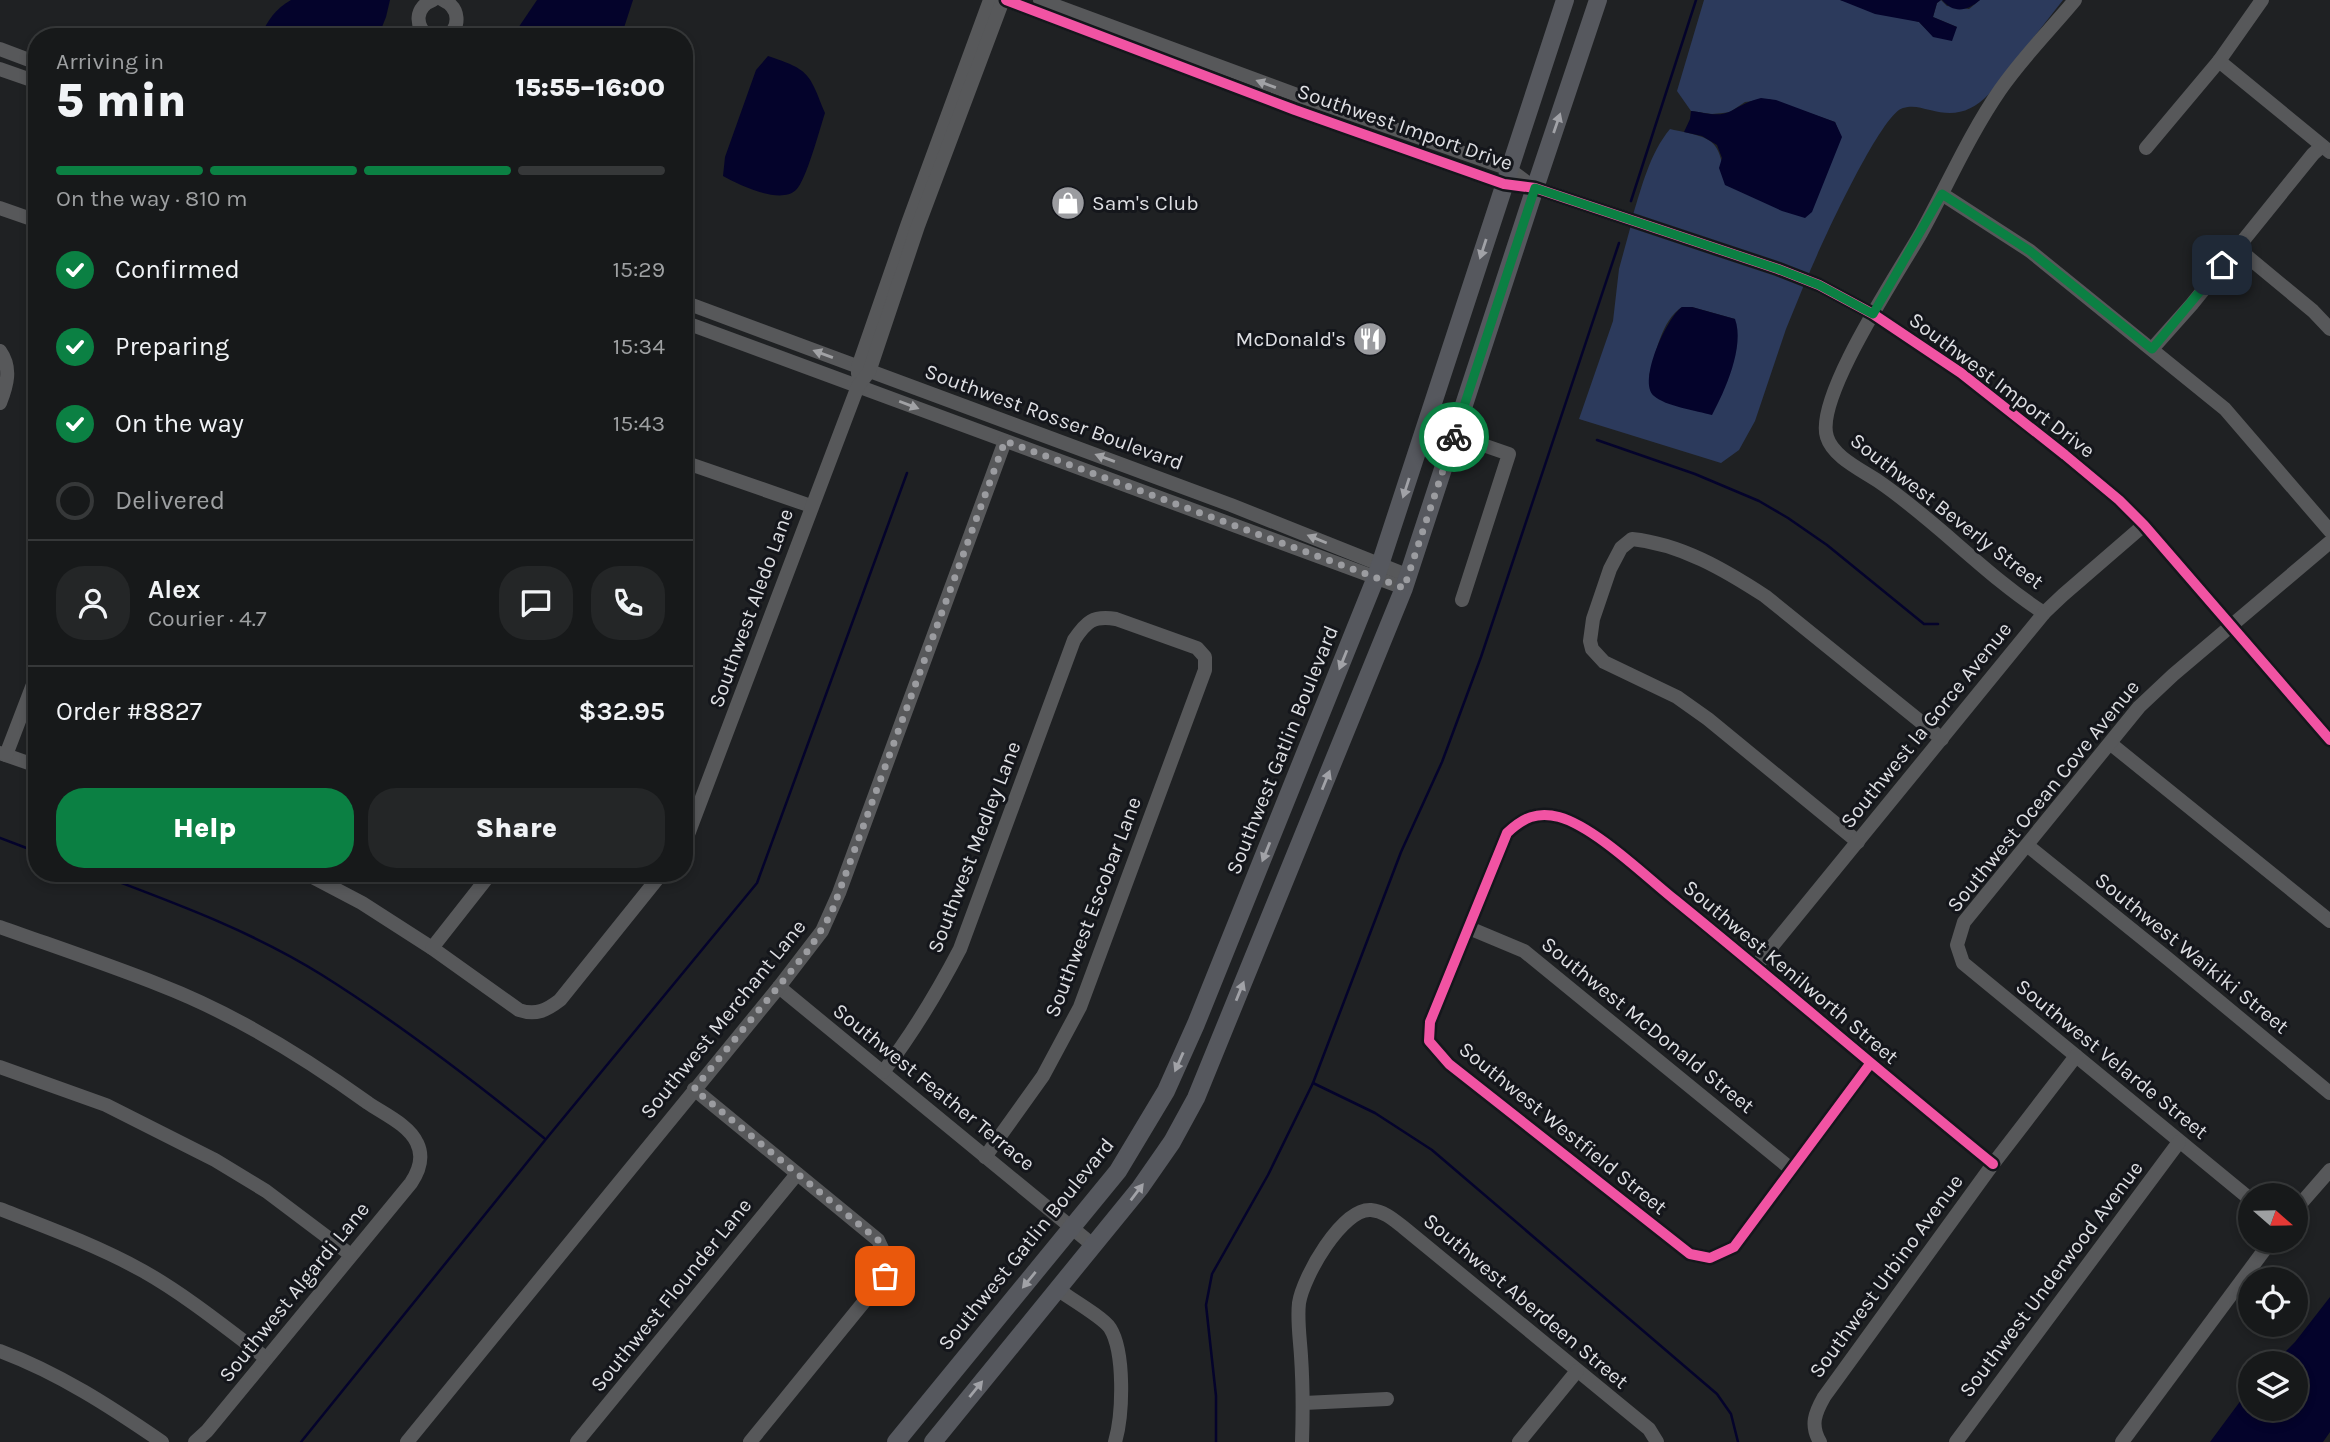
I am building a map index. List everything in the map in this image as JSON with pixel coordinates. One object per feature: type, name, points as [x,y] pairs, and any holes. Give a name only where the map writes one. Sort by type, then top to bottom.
[{"type":"main road","name":"Southwest Gatlin Boulevard","points":[[896,1442],[1118,1171],[1166,1091],[1201,1011],[1378,571],[1564,0]]},
{"type":"main road","points":[[933,1442],[1140,1188],[1172,1142],[1196,1098],[1406,582],[1598,0]]},
{"type":"street","points":[[415,28],[420,9],[433,0]]},
{"type":"street","name":"Southwest Aledo Lane","points":[[864,370],[908,223],[990,0]]},
{"type":"street","name":"Southwest Aledo Lane","points":[[693,821],[1004,0]]},
{"type":"street","name":"Southwest Import Drive","points":[[1004,0],[1295,110],[1506,176]]},
{"type":"street","name":"Southwest Import Drive","points":[[1040,0],[1300,96],[1535,188],[1778,269],[1819,285],[1873,314],[1961,373],[2119,500],[2144,525],[2330,740]]},
{"type":"street","points":[[1873,314],[1984,114],[2002,87],[2075,0]]},
{"type":"street","points":[[2146,148],[2219,61],[2262,0]]},
{"type":"street","points":[[450,2],[457,19],[454,28]]},
{"type":"street","points":[[418,22],[420,28]]},
{"type":"street","points":[[0,49],[28,60]]},
{"type":"street","points":[[2219,61],[2326,149]]},
{"type":"street","points":[[0,69],[28,79]]},
{"type":"street","points":[[2152,349],[2312,154],[2326,149]]},
{"type":"street","points":[[1942,194],[2030,251],[2225,409],[2330,531]]},
{"type":"street","points":[[0,208],[28,218]]},
{"type":"street","points":[[2237,248],[2313,311],[2330,329]]},
{"type":"street","name":"Southwest Rosser Boulevard","points":[[693,305],[1231,505],[1378,571]]},
{"type":"street","name":"Southwest Beverly Street","points":[[1873,314],[1846,365],[1832,400],[1824,425],[1827,440],[1840,454],[1889,489],[2044,613]]},
{"type":"street","name":"Southwest Rosser Boulevard","points":[[693,325],[1005,441],[1406,582]]},
{"type":"street","points":[[0,351],[8,370],[0,403]]},
{"type":"street","points":[[1454,435],[1509,454],[1462,600]]},
{"type":"street","name":"Southwest Merchant Lane","points":[[407,1442],[816,939],[835,904],[1005,441]]},
{"type":"street","points":[[693,465],[811,506]]},
{"type":"street","name":"Southwest la Gorce Avenue","points":[[1756,967],[2044,613],[2144,525]]},
{"type":"street","points":[[1858,842],[1677,697],[1604,662],[1592,649],[1590,640],[1593,619],[1609,569],[1620,548],[1632,539],[1654,541],[1717,566],[1765,596],[1942,739]]},
{"type":"street","name":"Southwest Ocean Cove Avenue","points":[[1957,945],[1964,922],[2139,707],[2330,542]]},
{"type":"street","name":"Southwest Medley Lane","points":[[883,1072],[910,1037],[960,950],[1074,640],[1083,626],[1094,619],[1116,619],[1197,648],[1205,657]]},
{"type":"street","name":"Southwest Escobar Lane","points":[[985,1157],[1043,1076],[1080,1007],[1205,670],[1205,657]]},
{"type":"street","points":[[28,695],[3,754],[28,763]]},
{"type":"street","points":[[2111,744],[2330,921]]},
{"type":"street","name":"Southwest Kenilworth Street","points":[[1469,928],[1507,833],[1521,821],[1539,814],[1560,818],[1578,826],[1607,845],[1993,1164]]},
{"type":"street","name":"Southwest Waikiki Street","points":[[2028,846],[2330,1093]]},
{"type":"street","points":[[322,882],[432,948],[525,1013],[546,1010],[560,1000],[655,882]]},
{"type":"street","points":[[432,948],[484,882]]},
{"type":"street","name":"Southwest Algardi Lane","points":[[0,927],[161,985],[273,1039],[323,1070],[405,1129],[417,1143],[420,1166],[411,1183],[208,1431],[195,1442]]},
{"type":"street","name":"Southwest Westfield Street","points":[[1469,928],[1430,1022],[1429,1041],[1449,1064],[1690,1254],[1710,1258],[1734,1247],[1791,1168]]},
{"type":"street","name":"Southwest McDonald Street","points":[[1469,928],[1524,951],[1791,1168]]},
{"type":"street","name":"Southwest Velarde Street","points":[[1957,945],[1963,963],[2238,1189]]},
{"type":"street","name":"Southwest Feather Terrace","points":[[779,987],[1094,1246]]},
{"type":"street","name":"Southwest Urbino Avenue","points":[[1820,1442],[1814,1431],[1814,1423],[1825,1397],[1993,1164],[2076,1056]]},
{"type":"street","points":[[1791,1168],[1870,1064]]},
{"type":"street","points":[[0,1067],[106,1105],[215,1160],[267,1191],[351,1255]]},
{"type":"street","points":[[694,1089],[878,1240],[886,1257],[885,1276],[750,1442]]},
{"type":"street","name":"Southwest Underwood Avenue","points":[[1956,1442],[2179,1142]]},
{"type":"street","points":[[2308,1195],[2330,1170]]},
{"type":"street","name":"Southwest Flounder Lane","points":[[577,1442],[797,1174]]},
{"type":"street","points":[[0,1209],[71,1236],[146,1273],[197,1306],[266,1358]]},
{"type":"street","name":"Southwest Aberdeen Street","points":[[1304,1403],[1299,1307],[1301,1291],[1307,1276],[1342,1223],[1358,1212],[1370,1210],[1384,1213],[1649,1429],[1657,1442]]},
{"type":"street","points":[[2122,1442],[2262,1253]]},
{"type":"street","points":[[1057,1289],[1109,1326],[1119,1350],[1120,1421],[1115,1442]]},
{"type":"street","points":[[0,1351],[25,1360],[76,1386],[162,1442]]},
{"type":"street","points":[[1520,1442],[1577,1371]]},
{"type":"street","points":[[1302,1442],[1304,1403],[1387,1399]]},
{"type":"shaded area","points":[[291,0],[390,0],[382,28],[264,28],[281,7]]},
{"type":"shaded area","points":[[537,0],[633,0],[624,28],[518,28]]},
{"type":"shaded area","points":[[1704,0],[1840,0],[1919,22],[1934,37],[1957,27],[1933,17],[1937,3],[1941,0],[1947,6],[1969,9],[1980,0],[2063,0],[1989,94],[1976,105],[1955,113],[1907,107],[1893,116],[1880,133],[1851,184],[1808,276],[1633,215],[1652,159],[1670,129],[1706,138],[1712,143],[1721,157],[1726,185],[1734,188],[1840,134],[1835,122],[1769,99],[1745,102],[1730,112],[1712,114],[1691,111],[1677,91]]},
{"type":"shaded area","points":[[1840,0],[1941,0],[1937,3],[1933,17],[1957,27],[1952,41],[1933,37],[1919,22],[1875,14]]},
{"type":"shaded area","points":[[1942,0],[1980,0],[1970,7],[1956,9]]},
{"type":"shaded area","points":[[768,56],[792,65],[806,75],[825,113],[800,185],[789,194],[770,195],[723,176],[725,157],[756,70]]},
{"type":"shaded area","points":[[1761,98],[1776,100],[1835,122],[1842,137],[1812,212],[1805,218],[1782,211],[1725,185],[1719,168],[1722,158],[1717,145],[1702,136],[1684,132],[1691,111],[1721,114]]},
{"type":"shaded area","points":[[1631,225],[1804,285],[1755,421],[1739,450],[1721,463],[1579,419],[1613,321],[1619,269]],"holes":[[[1682,307],[1692,307],[1735,319],[1649,376],[1660,338],[1669,320]]]},
{"type":"shaded area","points":[[1682,307],[1692,307],[1735,319],[1736,355],[1728,381],[1712,415],[1666,403],[1654,396],[1650,389],[1651,364],[1656,350],[1669,323]]},
{"type":"shaded area","points":[[2330,1297],[2330,1432],[2323,1442],[2210,1442],[2238,1404],[2238,1421],[2308,1421],[2308,1351],[2286,1351],[2299,1337],[2308,1337],[2308,1325]]},
{"type":"waterway","points":[[1631,201],[1696,0]]},
{"type":"waterway","points":[[1216,1442],[1216,1396],[1206,1305],[1212,1274],[1268,1175],[1313,1083],[1401,852],[1442,762],[1481,657],[1619,243]]},
{"type":"waterway","points":[[1597,440],[1695,474],[1759,501],[1827,545],[1924,624],[1938,624]]},
{"type":"waterway","points":[[301,1442],[757,883],[907,473]]},
{"type":"waterway","points":[[0,838],[28,849]]},
{"type":"waterway","points":[[119,882],[211,918],[322,975],[408,1033],[544,1138]]},
{"type":"waterway","points":[[1313,1083],[1375,1113],[1432,1150],[1717,1394],[1731,1414],[1738,1442]]},
{"type":"cycle path","points":[[1006,0],[1295,110],[1504,184],[1535,188],[1778,269],[1819,285],[1873,314],[1961,373],[2119,500],[2144,525],[2330,740]]},
{"type":"cycle path","points":[[1870,1064],[1734,1247],[1710,1258],[1690,1254],[1449,1064],[1429,1041],[1430,1022],[1507,833],[1519,823],[1537,815],[1559,817],[1573,822],[1604,841],[1993,1164]]},
{"type":"way so far","points":[[885,1276],[886,1257],[878,1240],[694,1089],[810,948],[831,914],[1005,441],[1404,588],[1454,437]]},
{"type":"place","name":"Sam's Club","points":[[1068,203]]},
{"type":"place","name":"McDonald's","points":[[1370,339]]},
{"type":"route","points":[[1454,437],[1535,188],[1778,269],[1819,285],[1873,314],[1942,194],[2030,251],[2152,349],[2222,265]]}]
